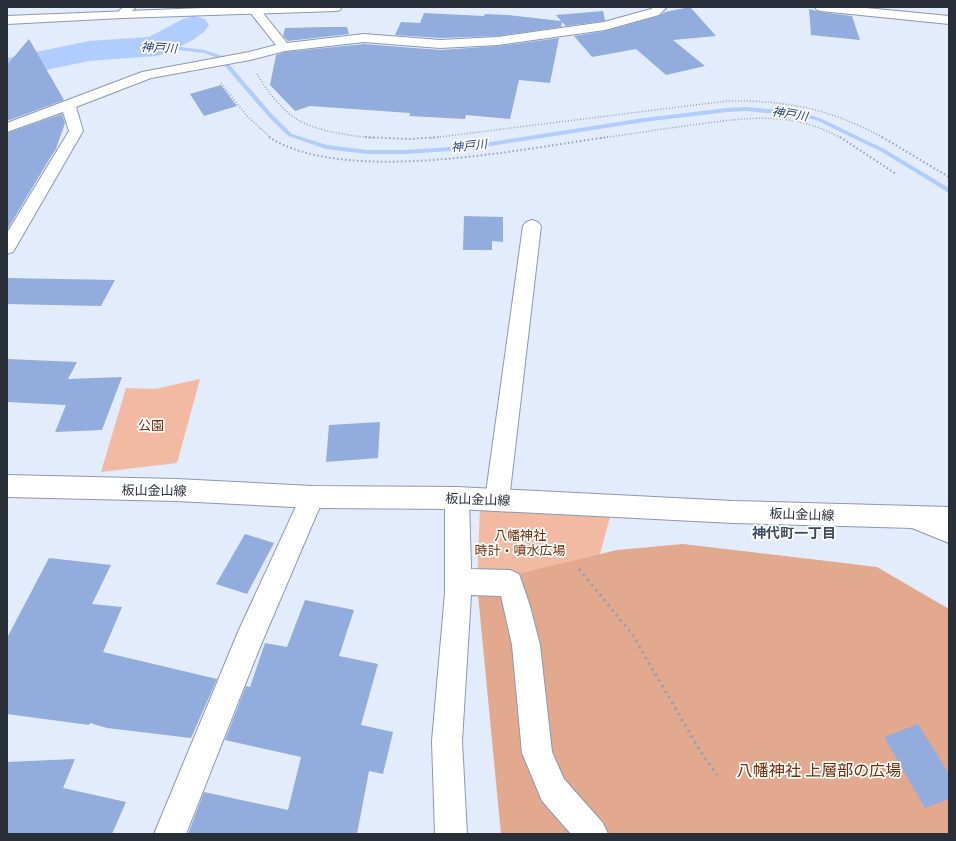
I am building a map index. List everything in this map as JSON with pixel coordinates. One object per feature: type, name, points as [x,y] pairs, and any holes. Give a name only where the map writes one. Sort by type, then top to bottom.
[{"type":"street","points":[[7,20],[126,11],[336,7]]},
{"type":"street","points":[[7,128],[148,75],[245,57],[284,47],[364,38],[440,44],[498,41],[605,26],[655,12],[661,7]]},
{"type":"street","points":[[821,7],[949,20]]},
{"type":"street","points":[[263,9],[284,47]]},
{"type":"street","points":[[8,247],[76,131],[68,105]]},
{"type":"street","points":[[497,500],[532,226]]},
{"type":"street","name":"板山金山線","points":[[7,486],[176,490],[312,497],[457,498],[733,512],[949,518]]},
{"type":"street","points":[[170,834],[248,642],[312,497]]},
{"type":"street","points":[[451,834],[447,741],[458,582],[457,498]]},
{"type":"street","points":[[915,517],[949,531]]},
{"type":"street","points":[[458,582],[510,583],[526,645],[537,753],[553,790],[592,834]]},
{"type":"path","points":[[245,57],[254,68],[264,86],[296,118],[332,131],[369,138],[422,139],[727,101],[766,100],[818,109],[851,122],[949,177]]},
{"type":"path","points":[[209,63],[250,120],[266,134],[279,143],[316,155],[362,161],[388,162],[463,157],[745,118],[767,117],[787,119],[823,128],[896,174]]},
{"type":"path","points":[[579,569],[632,634],[702,754],[717,775]]},
{"type":"green space","name":"公園","points":[[200,379],[177,463],[101,472],[126,388],[155,389]]},
{"type":"green space","name":"八幡神社 時計・噴水広場","points":[[613,506],[592,583],[477,584],[480,507]]},
{"type":"green space","name":"八幡神社 上層部の広場","points":[[683,544],[877,567],[949,609],[949,834],[501,834],[477,584],[617,550]]},
{"type":"building","points":[[691,8],[716,36],[673,40],[705,66],[666,75],[636,49],[592,57],[574,36],[605,31],[659,16],[665,12]]},
{"type":"building","points":[[809,9],[852,16],[860,40],[811,35]]},
{"type":"building","points":[[603,11],[604,21],[566,26],[562,22],[561,27],[498,36],[440,38],[395,35],[401,22],[420,23],[424,13],[484,16],[485,14],[508,15],[561,21],[556,15]]},
{"type":"building","points":[[347,27],[349,34],[288,41],[283,36],[285,28]]},
{"type":"building","points":[[559,38],[550,83],[519,80],[510,119],[466,115],[465,119],[409,116],[410,113],[310,106],[295,111],[270,85],[276,55],[285,52],[364,44],[440,50],[498,46]]},
{"type":"building","points":[[29,39],[64,100],[7,121],[7,65]]},
{"type":"building","points":[[221,85],[237,106],[204,116],[190,94]]},
{"type":"building","points":[[62,114],[65,123],[56,149],[7,230],[7,133]]},
{"type":"building","points":[[464,216],[503,217],[503,242],[492,241],[492,250],[463,250]]},
{"type":"building","points":[[7,278],[115,280],[101,306],[7,304]]},
{"type":"building","points":[[7,359],[77,362],[68,379],[122,377],[102,430],[55,432],[66,405],[7,402]]},
{"type":"building","points":[[380,422],[378,458],[326,462],[329,425]]},
{"type":"building","points":[[245,534],[274,543],[247,594],[216,584]]},
{"type":"building","points":[[49,558],[111,565],[92,604],[122,607],[103,652],[217,679],[191,738],[107,728],[90,723],[89,725],[7,714],[7,638]]},
{"type":"building","points":[[305,600],[354,610],[339,656],[378,664],[361,725],[393,732],[383,774],[369,771],[357,834],[188,834],[204,792],[288,810],[301,757],[225,740],[246,686],[250,687],[265,643],[287,647]]},
{"type":"building","points":[[918,724],[949,774],[949,799],[925,808],[884,737]]},
{"type":"building","points":[[75,759],[63,788],[126,802],[112,834],[7,834],[7,762]]},
{"type":"waterway","name":"神戸川","points":[[7,68],[89,51],[156,46],[194,25]]},
{"type":"waterway","name":"神戸川","points":[[156,46],[205,52],[220,57],[269,114],[290,135],[326,147],[367,152],[405,152],[465,148],[644,120],[747,109],[797,114],[818,119],[884,151],[949,191]]},
{"type":"district","name":"神代町一丁目","points":[[794,533]]}]
